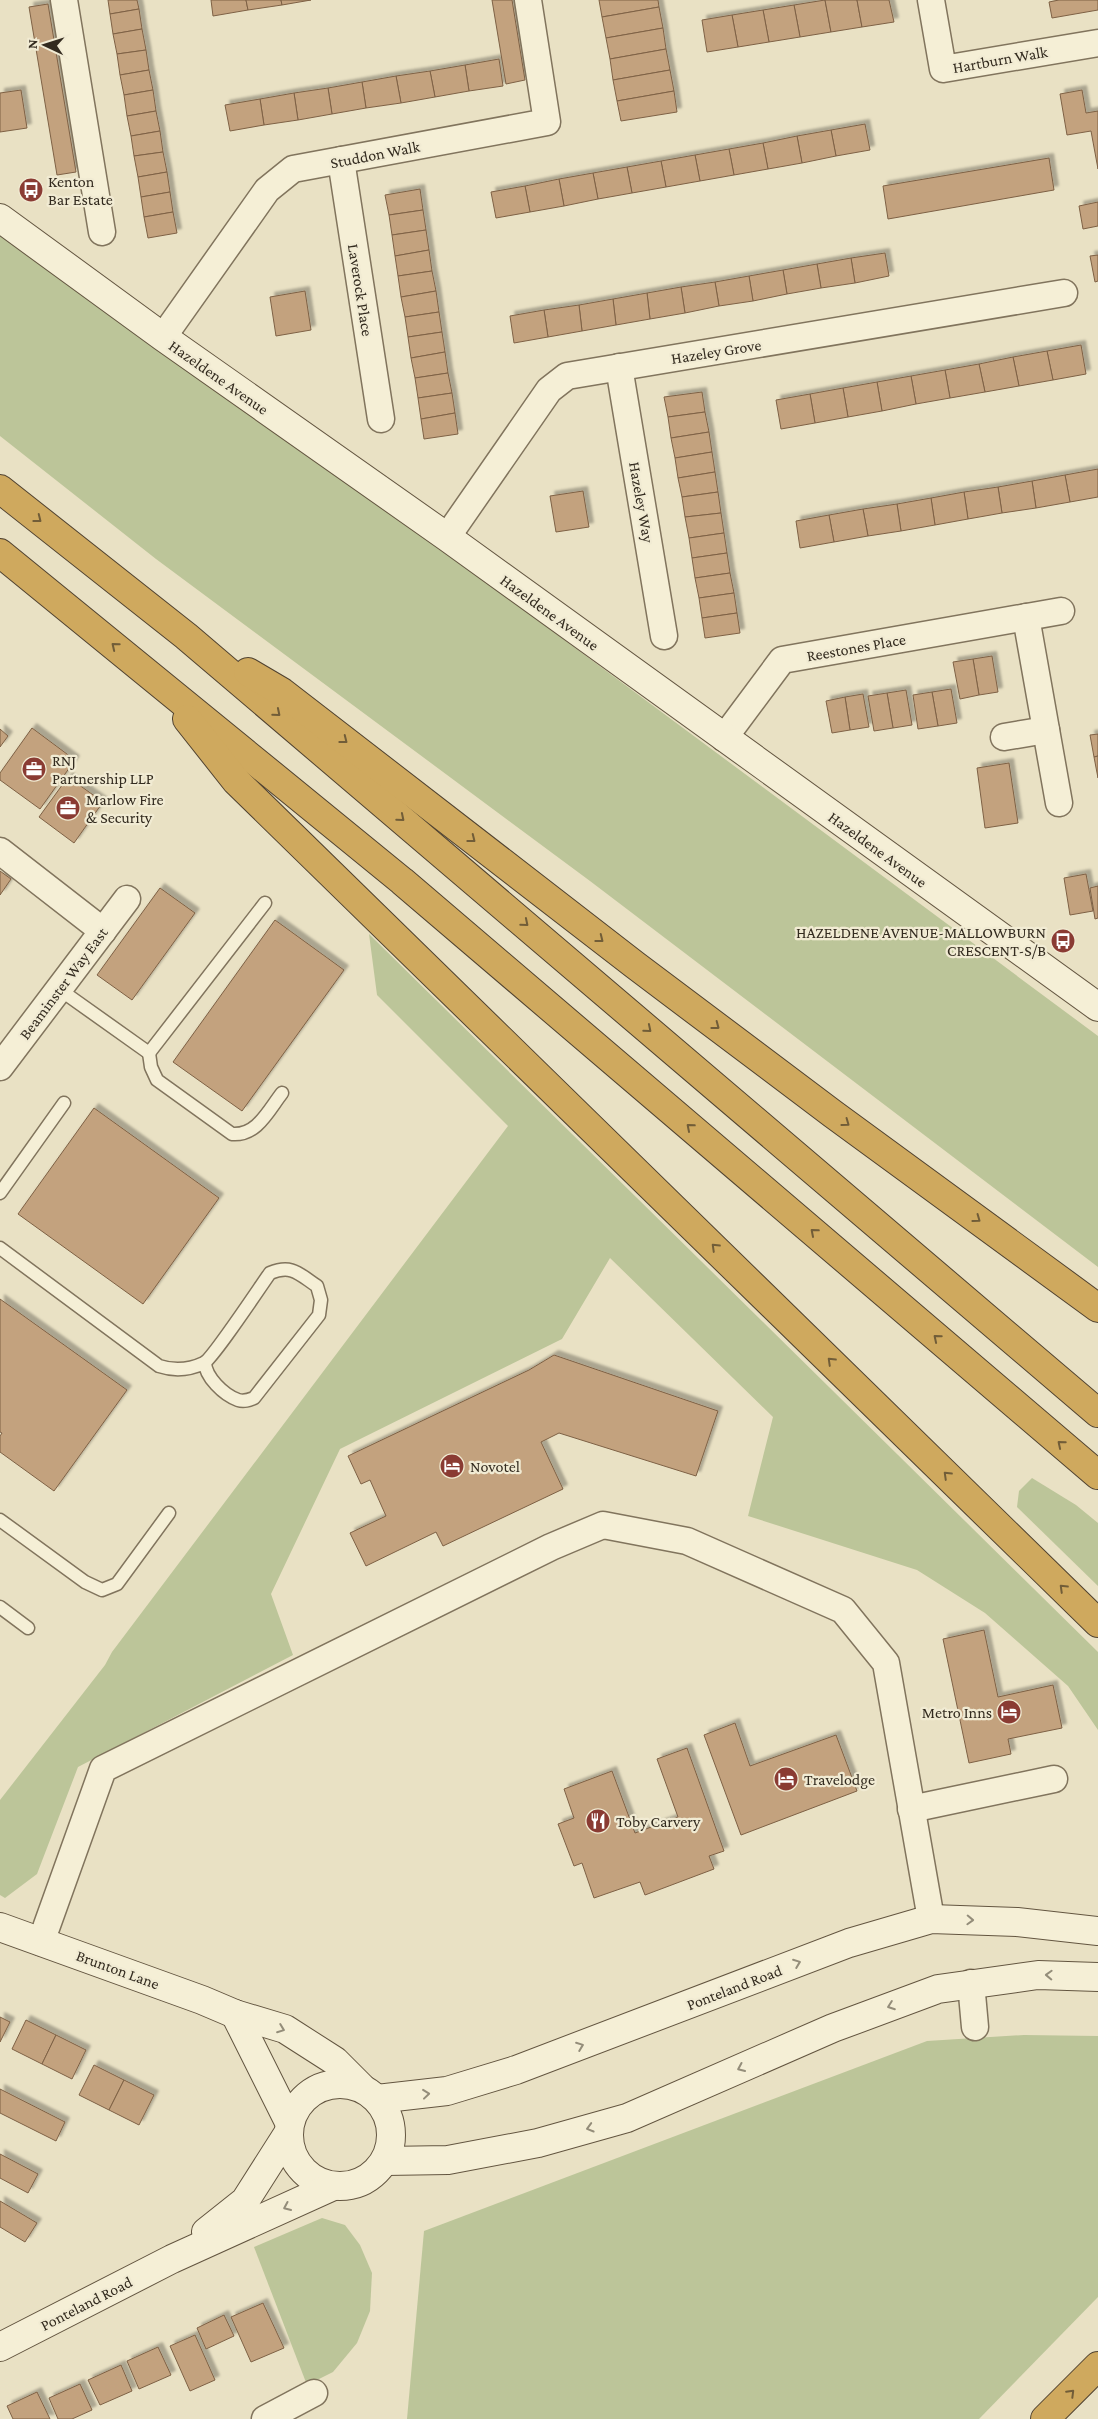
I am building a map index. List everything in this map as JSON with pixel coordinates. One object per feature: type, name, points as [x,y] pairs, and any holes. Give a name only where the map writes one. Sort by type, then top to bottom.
[{"type":"highway","points":[[0,489],[186,636],[1098,1413]]},
{"type":"highway","points":[[0,553],[402,881],[1098,1475]]},
{"type":"highway","points":[[186,636],[282,692],[634,965],[1098,1308]]},
{"type":"highway","points":[[153,676],[236,781],[1098,1623]]},
{"type":"highway","points":[[1045,2419],[1098,2366]]},
{"type":"main road","name":"Hazeldene Avenue","points":[[0,218],[163,337],[447,537],[1098,1007]]},
{"type":"main road","name":"Ponteland Road","points":[[369,2093],[446,2091],[516,2070],[849,1943],[931,1919],[1017,1922],[1098,1931]]},
{"type":"main road","name":"Brunton Lane","points":[[0,1927],[202,2000],[235,2014],[285,2029],[335,2062],[369,2093]]},
{"type":"main road","points":[[385,2161],[448,2160],[538,2143],[626,2118],[833,2028],[938,1989],[1038,1975],[1098,1977]]},
{"type":"main road","points":[[235,2014],[288,2128],[293,2159],[308,2177],[331,2187],[352,2186],[371,2177],[385,2161],[391,2140],[389,2118],[369,2093],[336,2083],[311,2091],[288,2128]]},
{"type":"main road","name":"Ponteland Road","points":[[172,2259],[245,2201],[288,2128]]},
{"type":"main road","name":"Ponteland Road","points":[[0,2347],[172,2259],[331,2187]]},
{"type":"street","points":[[64,0],[102,232]]},
{"type":"street","name":"Studdon Walk","points":[[163,337],[267,190],[293,169],[547,122],[528,0]]},
{"type":"street","name":"Hartburn Walk","points":[[931,0],[943,69],[1098,43]]},
{"type":"street","name":"Laverock Place","points":[[341,160],[381,419]]},
{"type":"street","name":"Hazeley Grove","points":[[447,537],[548,390],[566,376],[1064,293]]},
{"type":"street","name":"Hazeley Way","points":[[619,367],[664,636]]},
{"type":"street","name":"Reestones Place","points":[[724,738],[782,660],[1061,611]]},
{"type":"street","points":[[1026,617],[1059,803]]},
{"type":"street","points":[[1004,738],[1046,730]]},
{"type":"street","points":[[0,851],[103,931]]},
{"type":"street","name":"Beaminster Way East","points":[[0,1067],[127,899]]},
{"type":"street","points":[[41,1942],[103,1769],[551,1547],[603,1525],[687,1541],[843,1610],[886,1664],[931,1919]]},
{"type":"street","points":[[911,1809],[1054,1779]]},
{"type":"street","points":[[971,1983],[975,2027]]},
{"type":"street","points":[[265,2419],[314,2393]]},
{"type":"lane","points":[[265,903],[149,1053],[151,1068],[157,1080],[232,1134],[242,1135],[254,1130],[282,1093]]},
{"type":"lane","points":[[59,989],[149,1053]]},
{"type":"lane","points":[[0,1194],[64,1103]]},
{"type":"lane","points":[[0,1248],[159,1366],[181,1370],[205,1362],[270,1273],[281,1269],[293,1269],[317,1286],[321,1300],[319,1315],[254,1398],[245,1401],[237,1400],[210,1379],[205,1372],[205,1362]]},
{"type":"lane","points":[[0,1520],[85,1582],[102,1590],[118,1584],[170,1513]]},
{"type":"lane","points":[[0,1608],[28,1628]]},
{"type":"green space","points":[[0,234],[485,581],[1098,1036],[1098,1267],[590,881],[156,559],[0,436]]},
{"type":"green space","points":[[369,934],[1098,1652],[1098,1730],[1068,1686],[985,1613],[917,1570],[748,1516],[773,1417],[610,1258],[562,1339],[340,1449],[271,1594],[293,1655],[78,1767],[37,1874],[5,1898],[0,1895],[0,1800],[105,1665],[112,1652],[508,1126],[377,995]]},
{"type":"green space","points":[[1032,1478],[1076,1505],[1098,1523],[1098,1586],[1017,1507],[1019,1491]]},
{"type":"green space","points":[[1024,2035],[1098,2036],[1098,2297],[979,2419],[407,2419],[424,2231],[927,2041]]},
{"type":"green space","points":[[322,2218],[345,2225],[360,2245],[372,2273],[370,2311],[357,2343],[333,2372],[307,2385],[254,2247]]},
{"type":"building","points":[[108,0],[137,0],[139,9],[110,14]]},
{"type":"building","points":[[211,0],[246,0],[248,10],[213,16]]},
{"type":"building","points":[[246,0],[281,0],[282,5],[248,10]]},
{"type":"building","points":[[281,0],[311,0],[282,5]]},
{"type":"building","points":[[492,0],[512,0],[525,80],[506,84]]},
{"type":"building","points":[[599,0],[658,0],[659,7],[602,17]]},
{"type":"building","points":[[825,0],[831,32],[800,37],[794,5]]},
{"type":"building","points":[[825,0],[857,0],[862,27],[831,32]]},
{"type":"building","points":[[857,0],[889,0],[894,22],[862,27]]},
{"type":"building","points":[[1059,0],[1098,0],[1098,10],[1052,18],[1049,2]]},
{"type":"building","points":[[48,4],[76,172],[57,175],[29,7]]},
{"type":"building","points":[[794,5],[800,37],[769,42],[763,10]]},
{"type":"building","points":[[659,7],[663,28],[606,38],[602,17]]},
{"type":"building","points":[[139,9],[142,29],[113,34],[110,14]]},
{"type":"building","points":[[763,10],[769,42],[738,47],[732,15]]},
{"type":"building","points":[[732,15],[738,47],[707,52],[702,20]]},
{"type":"building","points":[[663,28],[666,49],[610,59],[606,38]]},
{"type":"building","points":[[142,29],[146,50],[117,54],[113,34]]},
{"type":"building","points":[[666,49],[670,70],[613,80],[610,59]]},
{"type":"building","points":[[146,50],[149,70],[120,75],[117,54]]},
{"type":"building","points":[[499,59],[503,86],[469,91],[465,65]]},
{"type":"building","points":[[465,65],[469,91],[435,97],[430,71]]},
{"type":"building","points":[[149,70],[153,90],[124,95],[120,75]]},
{"type":"building","points":[[670,70],[674,91],[617,101],[613,80]]},
{"type":"building","points":[[430,71],[435,97],[401,103],[396,76]]},
{"type":"building","points":[[396,76],[401,103],[366,108],[362,82]]},
{"type":"building","points":[[362,82],[366,108],[332,114],[328,88]]},
{"type":"building","points":[[328,88],[332,114],[298,120],[294,93]]},
{"type":"building","points":[[21,90],[27,128],[0,132],[0,93]]},
{"type":"building","points":[[153,90],[156,111],[127,116],[124,95]]},
{"type":"building","points":[[1082,90],[1086,113],[1098,111],[1098,169],[1091,131],[1067,135],[1060,94]]},
{"type":"building","points":[[674,91],[677,112],[621,121],[617,101]]},
{"type":"building","points":[[294,93],[298,120],[264,125],[260,99]]},
{"type":"building","points":[[260,99],[264,125],[230,131],[225,105]]},
{"type":"building","points":[[156,111],[160,131],[131,136],[127,116]]},
{"type":"building","points":[[865,124],[870,150],[836,156],[831,130]]},
{"type":"building","points":[[831,130],[836,156],[802,163],[797,136]]},
{"type":"building","points":[[160,131],[163,152],[134,156],[131,136]]},
{"type":"building","points":[[797,136],[802,163],[768,169],[763,143]]},
{"type":"building","points":[[763,143],[768,169],[734,175],[729,149]]},
{"type":"building","points":[[729,149],[734,175],[700,181],[695,155]]},
{"type":"building","points":[[163,152],[167,172],[138,177],[134,156]]},
{"type":"building","points":[[695,155],[700,181],[666,187],[661,161]]},
{"type":"building","points":[[1049,158],[1054,190],[888,219],[883,186]]},
{"type":"building","points":[[661,161],[666,187],[632,193],[627,167]]},
{"type":"building","points":[[627,167],[632,193],[598,199],[593,173]]},
{"type":"building","points":[[167,172],[170,192],[141,197],[138,177]]},
{"type":"building","points":[[593,173],[598,199],[564,206],[559,179]]},
{"type":"building","points":[[559,179],[564,206],[530,212],[525,186]]},
{"type":"building","points":[[525,186],[530,212],[496,218],[491,192]]},
{"type":"building","points":[[420,189],[423,210],[389,215],[385,195]]},
{"type":"building","points":[[170,192],[173,212],[144,217],[141,197]]},
{"type":"building","points":[[1098,202],[1098,226],[1083,229],[1079,206]]},
{"type":"building","points":[[423,210],[426,230],[392,235],[389,215]]},
{"type":"building","points":[[173,212],[177,233],[148,238],[144,217]]},
{"type":"building","points":[[426,230],[429,250],[395,256],[392,235]]},
{"type":"building","points":[[429,250],[432,271],[398,276],[395,256]]},
{"type":"building","points":[[885,253],[889,276],[855,283],[851,258]]},
{"type":"building","points":[[1098,255],[1098,281],[1095,282],[1090,256]]},
{"type":"building","points":[[851,258],[855,283],[821,288],[817,264]]},
{"type":"building","points":[[817,264],[821,288],[787,294],[783,270]]},
{"type":"building","points":[[783,270],[787,294],[753,301],[749,276]]},
{"type":"building","points":[[432,271],[436,291],[401,297],[398,276]]},
{"type":"building","points":[[749,276],[753,301],[719,306],[715,282]]},
{"type":"building","points":[[715,282],[719,306],[685,313],[681,287]]},
{"type":"building","points":[[681,287],[685,313],[650,319],[647,293]]},
{"type":"building","points":[[305,291],[311,330],[276,336],[270,297]]},
{"type":"building","points":[[436,291],[439,312],[405,317],[401,297]]},
{"type":"building","points":[[647,293],[650,319],[616,325],[613,299]]},
{"type":"building","points":[[613,299],[616,325],[582,331],[579,305]]},
{"type":"building","points":[[579,305],[582,331],[548,337],[544,310]]},
{"type":"building","points":[[544,310],[548,337],[514,343],[510,316]]},
{"type":"building","points":[[439,312],[442,332],[408,337],[405,317]]},
{"type":"building","points":[[442,332],[445,352],[411,358],[408,337]]},
{"type":"building","points":[[1081,345],[1086,374],[1053,380],[1047,351]]},
{"type":"building","points":[[1047,351],[1053,380],[1019,386],[1013,357]]},
{"type":"building","points":[[445,352],[448,373],[415,378],[411,358]]},
{"type":"building","points":[[1013,357],[1019,386],[985,392],[979,364]]},
{"type":"building","points":[[979,364],[985,392],[950,398],[945,370]]},
{"type":"building","points":[[945,370],[950,398],[916,404],[911,376]]},
{"type":"building","points":[[448,373],[452,393],[418,398],[415,378]]},
{"type":"building","points":[[911,376],[916,404],[882,411],[877,382]]},
{"type":"building","points":[[877,382],[882,411],[848,417],[843,388]]},
{"type":"building","points":[[843,388],[848,417],[815,423],[810,394]]},
{"type":"building","points":[[702,392],[705,412],[668,417],[664,397]]},
{"type":"building","points":[[452,393],[455,413],[421,419],[418,398]]},
{"type":"building","points":[[810,394],[815,423],[781,429],[776,400]]},
{"type":"building","points":[[705,412],[709,432],[671,438],[668,417]]},
{"type":"building","points":[[455,413],[458,434],[424,439],[421,419]]},
{"type":"building","points":[[709,432],[712,452],[675,458],[671,438]]},
{"type":"building","points":[[712,452],[715,472],[678,478],[675,458]]},
{"type":"building","points":[[1098,469],[1098,497],[1070,502],[1065,475]]},
{"type":"building","points":[[715,472],[718,492],[682,497],[678,478]]},
{"type":"building","points":[[1065,475],[1070,502],[1036,508],[1032,481]]},
{"type":"building","points":[[1032,481],[1036,508],[1002,513],[998,487]]},
{"type":"building","points":[[998,487],[1002,513],[968,519],[964,492]]},
{"type":"building","points":[[583,491],[589,527],[556,532],[550,496]]},
{"type":"building","points":[[718,492],[721,513],[685,517],[682,497]]},
{"type":"building","points":[[964,492],[968,519],[935,525],[931,498]]},
{"type":"building","points":[[931,498],[935,525],[901,531],[897,504]]},
{"type":"building","points":[[897,504],[901,531],[868,536],[863,509]]},
{"type":"building","points":[[863,509],[868,536],[834,542],[829,515]]},
{"type":"building","points":[[721,513],[724,533],[689,538],[685,517]]},
{"type":"building","points":[[829,515],[834,542],[800,548],[796,521]]},
{"type":"building","points":[[724,533],[727,553],[692,558],[689,538]]},
{"type":"building","points":[[727,553],[730,573],[695,578],[692,558]]},
{"type":"building","points":[[730,573],[734,593],[699,598],[695,578]]},
{"type":"building","points":[[734,593],[737,613],[702,618],[699,598]]},
{"type":"building","points":[[737,613],[740,633],[705,638],[702,618]]},
{"type":"building","points":[[992,656],[998,692],[979,695],[973,659]]},
{"type":"building","points":[[973,659],[979,695],[960,699],[953,662]]},
{"type":"building","points":[[951,689],[957,723],[938,726],[932,692]]},
{"type":"building","points":[[906,690],[912,725],[893,728],[887,693]]},
{"type":"building","points":[[932,692],[938,726],[918,729],[913,695]]},
{"type":"building","points":[[887,693],[893,728],[874,731],[868,696]]},
{"type":"building","points":[[863,694],[869,727],[850,730],[845,697]]},
{"type":"building","points":[[845,697],[850,730],[832,733],[826,701]]},
{"type":"building","points":[[32,728],[75,760],[40,809],[0,780],[0,773]]},
{"type":"building","points":[[0,729],[8,736],[0,747]]},
{"type":"building","points":[[1098,734],[1098,756],[1094,757],[1090,735]]},
{"type":"building","points":[[1098,756],[1098,778],[1094,757]]},
{"type":"building","points":[[1009,763],[1018,823],[985,828],[977,768]]},
{"type":"building","points":[[68,777],[103,802],[74,843],[39,817]]},
{"type":"building","points":[[0,871],[11,879],[0,895]]},
{"type":"building","points":[[1086,874],[1093,911],[1070,915],[1064,878]]},
{"type":"building","points":[[1098,886],[1098,918],[1095,919],[1090,888]]},
{"type":"building","points":[[160,888],[195,913],[132,1000],[97,975]]},
{"type":"building","points":[[275,920],[344,970],[242,1111],[173,1062]]},
{"type":"building","points":[[94,1108],[219,1198],[143,1304],[18,1214]]},
{"type":"building","points":[[0,1299],[127,1390],[54,1491],[0,1452],[0,1436],[2,1433],[0,1432]]},
{"type":"building","name":"Novotel","points":[[554,1355],[718,1411],[696,1476],[559,1433],[541,1442],[563,1489],[443,1546],[436,1532],[366,1566],[350,1533],[386,1516],[370,1480],[361,1484],[348,1456],[529,1370]]},
{"type":"building","name":"Metro Inns","points":[[984,1630],[998,1697],[1053,1685],[1062,1728],[1008,1739],[1011,1754],[969,1763],[943,1639]]},
{"type":"building","name":"Travelodge","points":[[735,1723],[750,1766],[836,1735],[857,1791],[741,1835],[704,1735]]},
{"type":"building","name":"Toby Carvery","points":[[687,1748],[724,1851],[709,1856],[714,1869],[645,1895],[640,1882],[594,1898],[582,1863],[574,1866],[558,1824],[574,1818],[564,1789],[612,1771],[635,1833],[678,1817],[657,1759]]},
{"type":"building","points":[[0,2017],[10,2022],[0,2042]]},
{"type":"building","points":[[26,2020],[56,2035],[42,2064],[12,2049]]},
{"type":"building","points":[[56,2035],[86,2050],[72,2079],[42,2064]]},
{"type":"building","points":[[94,2065],[124,2080],[109,2110],[79,2095]]},
{"type":"building","points":[[124,2080],[154,2095],[139,2125],[109,2110]]},
{"type":"building","points":[[0,2089],[65,2122],[56,2141],[0,2113]]},
{"type":"building","points":[[0,2154],[38,2174],[28,2193],[0,2178]]},
{"type":"building","points":[[0,2201],[37,2223],[25,2242],[0,2227]]},
{"type":"building","points":[[263,2303],[284,2348],[251,2362],[231,2317]]},
{"type":"building","points":[[224,2315],[234,2336],[206,2349],[197,2328]]},
{"type":"building","points":[[195,2335],[215,2380],[190,2391],[170,2346]]},
{"type":"building","points":[[158,2347],[171,2375],[139,2389],[127,2361]]},
{"type":"building","points":[[121,2365],[132,2391],[100,2405],[88,2380]]},
{"type":"building","points":[[80,2384],[92,2410],[72,2419],[58,2419],[49,2398]]},
{"type":"building","points":[[37,2392],[50,2419],[13,2419],[7,2406]]},
{"type":"place","name":"Kenton Bar Estate","points":[[31,190]]},
{"type":"place","name":"RNJ Partnership LLP","points":[[34,769]]},
{"type":"place","name":"Marlow Fire & Security","points":[[68,808]]},
{"type":"place","name":"HAZELDENE AVENUE-MALLOWBURN CRESCENT-S/B","points":[[1063,941]]},
{"type":"place","name":"Novotel","points":[[452,1466]]},
{"type":"place","name":"Metro Inns","points":[[1009,1712]]},
{"type":"place","name":"Travelodge","points":[[786,1779]]},
{"type":"place","name":"Toby Carvery","points":[[598,1821]]}]
